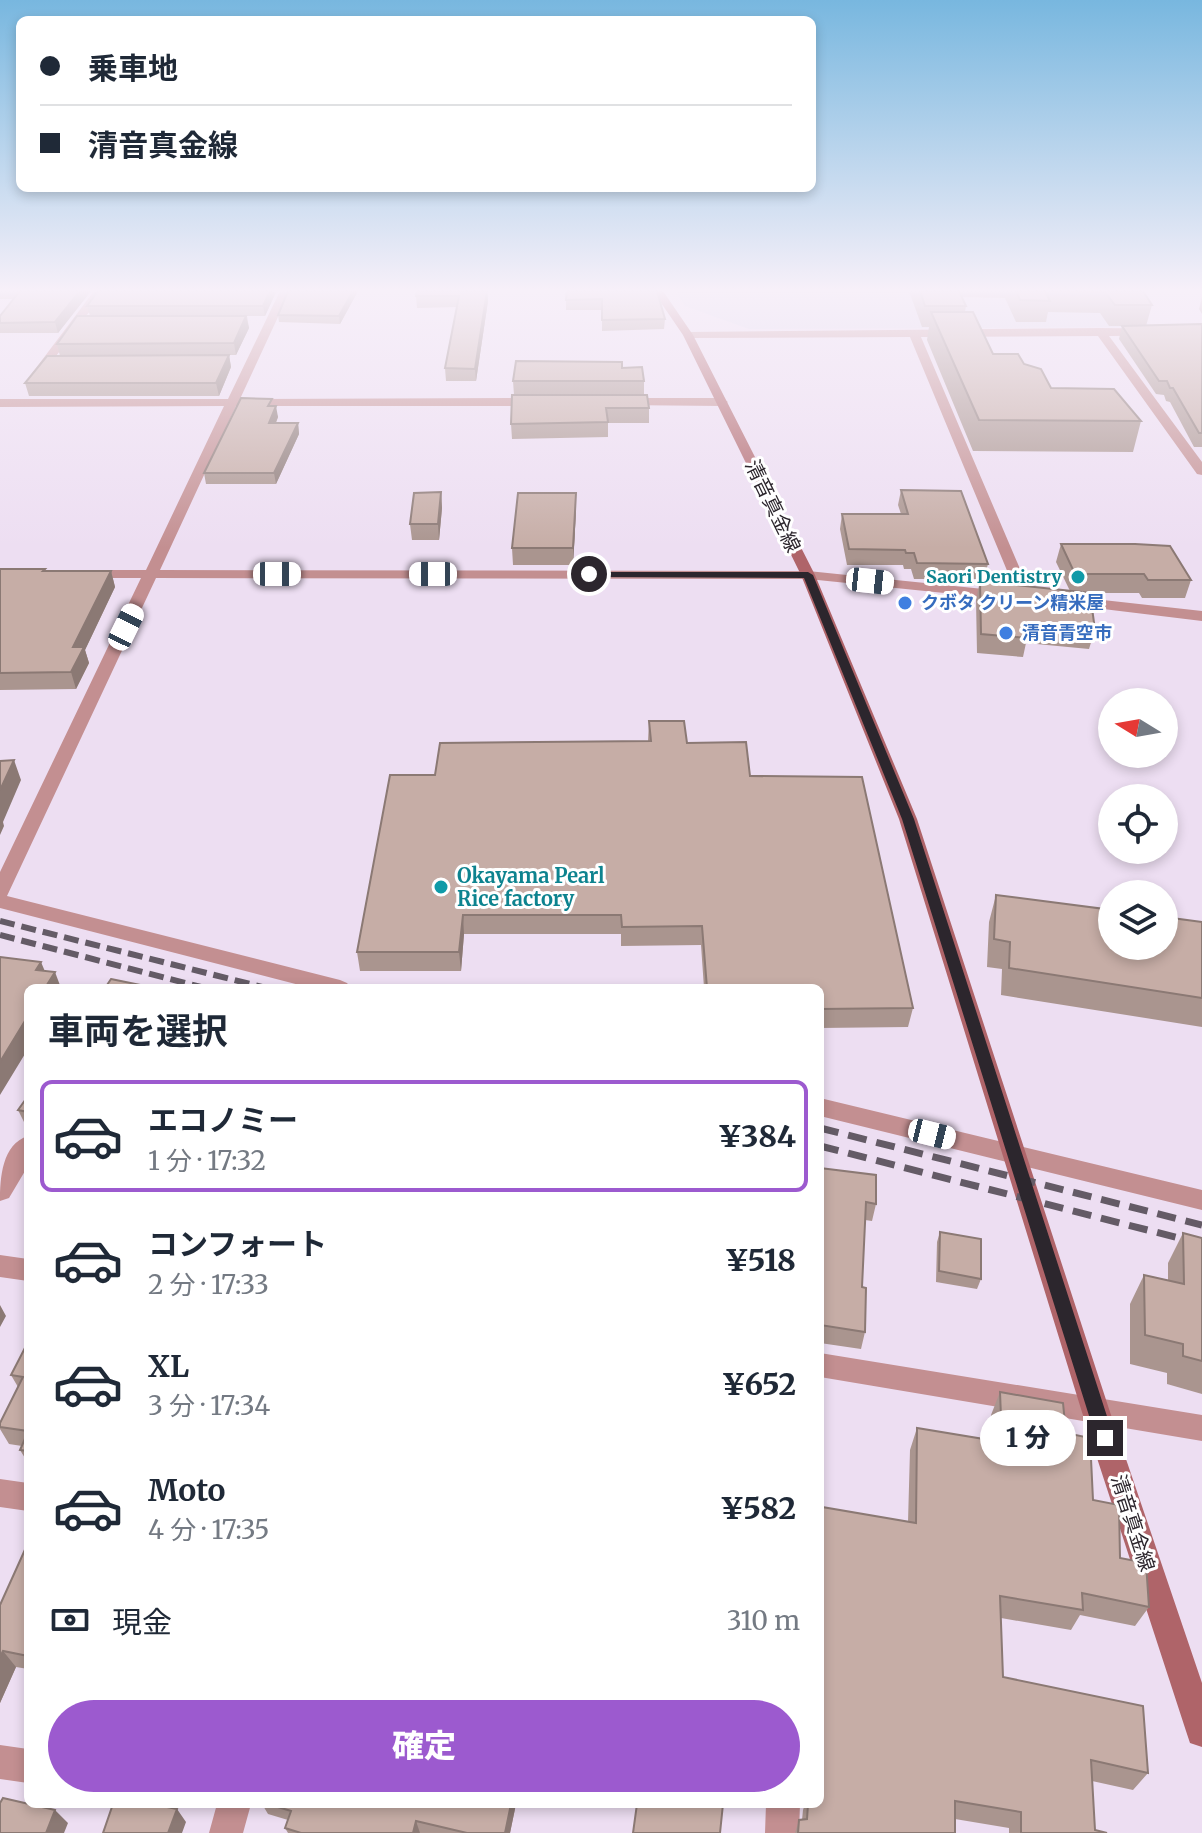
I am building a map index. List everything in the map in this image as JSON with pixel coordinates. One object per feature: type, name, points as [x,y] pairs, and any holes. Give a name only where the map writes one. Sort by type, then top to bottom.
[{"type":"main road","name":"清音真金線","points":[[709,377],[808,575],[908,819],[1095,1409],[1202,1731]]},
{"type":"street","points":[[14,403],[34,377]]},
{"type":"street","points":[[0,892],[245,377]]},
{"type":"street","points":[[934,377],[1040,599]]},
{"type":"street","points":[[1133,377],[1202,471]]},
{"type":"street","points":[[0,403],[548,402]]},
{"type":"street","points":[[611,402],[722,402]]},
{"type":"street","points":[[61,574],[808,575],[1202,616]]},
{"type":"street","points":[[0,901],[324,984]]},
{"type":"street","points":[[824,1108],[1202,1200]]},
{"type":"street","points":[[0,1191],[24,1152]]},
{"type":"street","points":[[0,1266],[24,1269]]},
{"type":"street","points":[[824,1366],[1202,1428]]},
{"type":"street","points":[[0,1493],[24,1496]]},
{"type":"street","points":[[0,1762],[24,1765]]},
{"type":"street","points":[[226,1833],[233,1808]]},
{"type":"street","points":[[782,1833],[783,1808]]},
{"type":"building","points":[[30,377],[219,377],[216,383],[25,383]]},
{"type":"building","points":[[514,377],[643,377],[644,381],[513,381]]},
{"type":"building","points":[[960,377],[1045,377],[1051,388],[1114,389],[1141,421],[979,420]]},
{"type":"building","points":[[1156,377],[1202,377],[1202,433],[1199,433],[1173,388],[1167,381],[1159,381]]},
{"type":"building","points":[[512,395],[647,395],[649,408],[606,408],[608,422],[511,424]]},
{"type":"building","points":[[241,398],[272,399],[268,406],[276,406],[269,423],[298,423],[274,473],[204,473]]},
{"type":"building","points":[[901,490],[961,491],[988,564],[917,563],[914,553],[906,553],[905,550],[849,549],[842,514],[908,514]]},
{"type":"building","points":[[441,492],[438,524],[410,524],[414,493]]},
{"type":"building","points":[[518,493],[576,493],[573,548],[512,548]]},
{"type":"building","points":[[1061,544],[1170,546],[1191,580],[1148,580],[1144,574],[1075,574]]},
{"type":"building","points":[[0,569],[111,571],[73,647],[84,647],[71,672],[0,673]]},
{"type":"building","points":[[980,581],[1090,593],[1095,630],[1027,623],[1028,638],[981,634]]},
{"type":"building","points":[[649,721],[684,721],[687,743],[746,742],[750,776],[862,777],[913,1008],[824,1009],[824,984],[707,984],[702,926],[622,927],[621,915],[463,915],[459,952],[357,952],[390,775],[435,775],[440,743],[651,741]]},
{"type":"building","points":[[14,760],[0,790],[0,761]]},
{"type":"building","points":[[996,895],[1098,908],[1098,960],[1178,960],[1178,919],[1202,922],[1202,998],[1009,968],[1010,942],[994,939]]},
{"type":"building","points":[[0,957],[41,962],[36,970],[55,972],[48,984],[24,984],[24,1023],[0,1062]]},
{"type":"building","points":[[111,979],[135,984],[108,984]]},
{"type":"building","points":[[824,1168],[876,1175],[876,1204],[866,1202],[862,1287],[866,1288],[865,1332],[824,1326]]},
{"type":"building","points":[[940,1232],[981,1239],[981,1279],[939,1271]]},
{"type":"building","points":[[1183,1233],[1202,1238],[1202,1361],[1183,1356],[1183,1344],[1145,1335],[1144,1275],[1184,1284]]},
{"type":"building","points":[[24,1350],[24,1430],[0,1427],[23,1377],[11,1375]]},
{"type":"building","points":[[1000,1392],[1063,1403],[1066,1433],[1090,1438],[1093,1500],[1119,1505],[1120,1558],[1146,1563],[1149,1607],[1082,1593],[1083,1610],[1000,1596],[1003,1677],[1143,1706],[1148,1773],[1091,1760],[1095,1830],[1107,1833],[1021,1833],[1021,1812],[955,1801],[955,1833],[798,1833],[799,1820],[807,1819],[808,1808],[824,1808],[824,1507],[916,1523],[917,1428],[1002,1442]]},
{"type":"building","points":[[24,1552],[24,1655],[3,1651],[0,1657],[0,1605]]},
{"type":"building","points":[[3,1798],[24,1803],[24,1808],[55,1810],[46,1833],[0,1833],[0,1803]]},
{"type":"building","points":[[112,1808],[177,1809],[168,1833],[103,1833]]},
{"type":"building","points":[[281,1808],[510,1808],[505,1833],[467,1833],[416,1821],[413,1833],[301,1833],[285,1828],[291,1811]]},
{"type":"building","points":[[636,1808],[723,1808],[720,1833],[633,1833]]},
{"type":"railway","points":[[0,921],[250,984]]},
{"type":"railway","points":[[0,935],[190,984]]},
{"type":"railway","points":[[824,1129],[1202,1225]]},
{"type":"railway","points":[[824,1147],[1202,1244]]},
{"type":"place","name":"Saori Dentistry","points":[[1078,577]]},
{"type":"place","name":"クボタ クリーン精米屋","points":[[905,603]]},
{"type":"place","name":"清音青空市","points":[[1006,633]]},
{"type":"place","name":"Okayama Pearl Rice factory","points":[[441,887]]},
{"type":"route","points":[[589,574],[808,575],[908,819],[1105,1438]]}]
